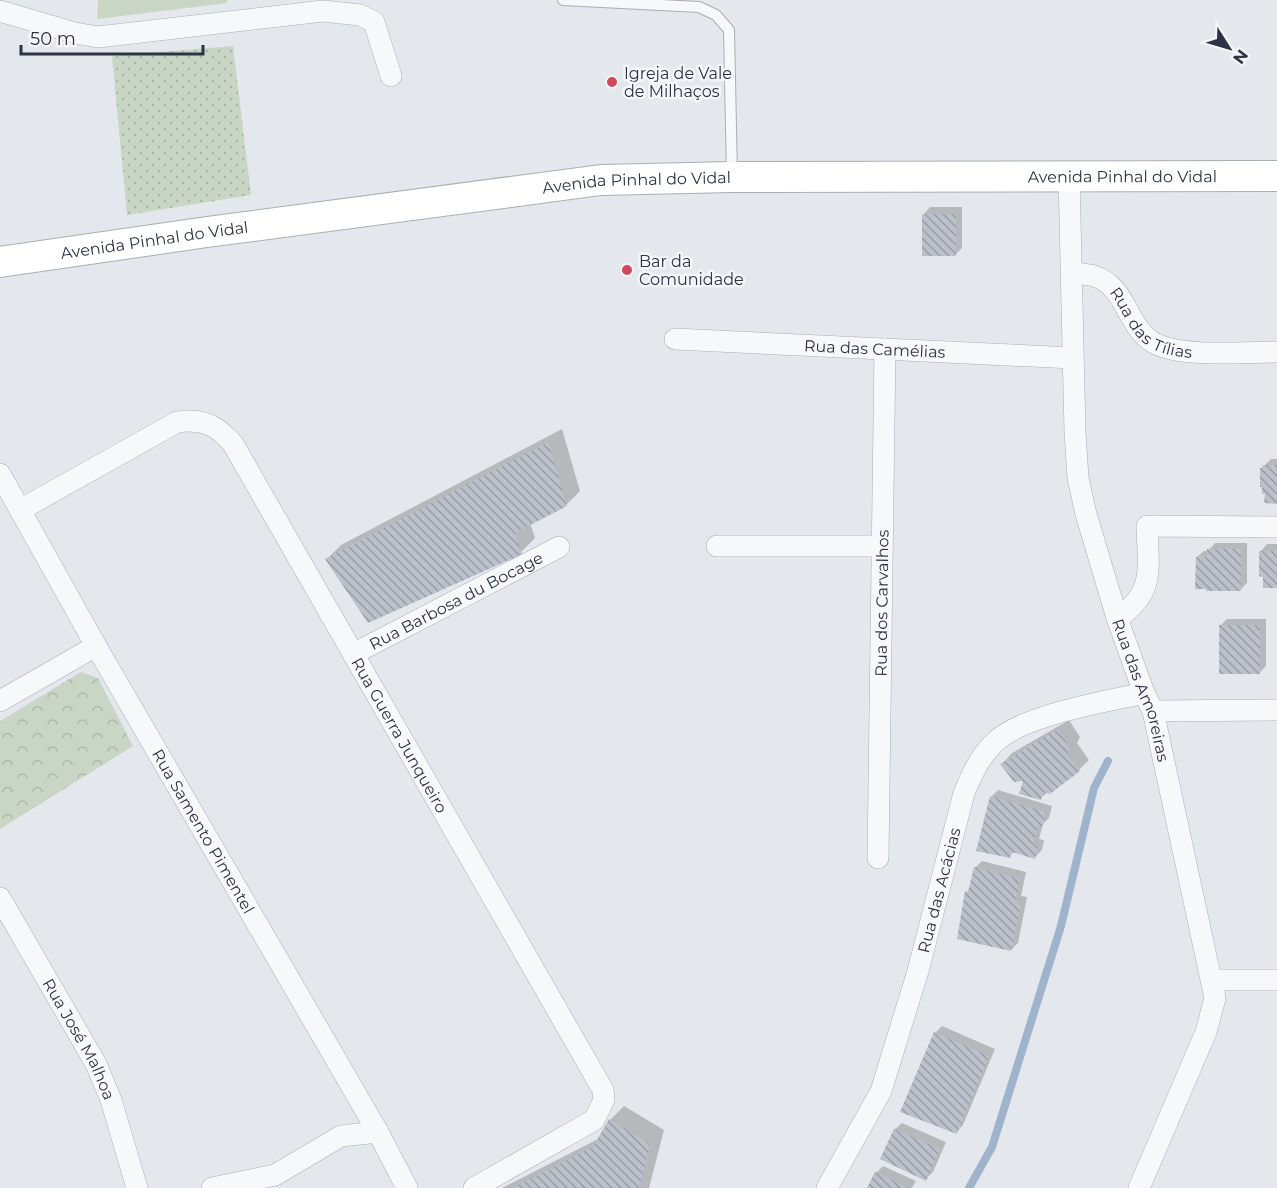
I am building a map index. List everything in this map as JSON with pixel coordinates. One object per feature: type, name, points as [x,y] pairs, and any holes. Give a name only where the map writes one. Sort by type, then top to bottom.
[{"type":"street","points":[[0,11],[75,33],[98,36],[322,6],[360,15],[374,22],[391,76]]},
{"type":"street","name":"Rua das Amoreiras","points":[[1069,176],[1078,478],[1086,514],[1117,618],[1148,702],[1213,980],[1215,998],[1213,1014],[1139,1188]]},
{"type":"street","name":"Avenida Pinhal do Vidal","points":[[0,262],[601,180],[732,177],[1277,176]]},
{"type":"street","name":"Rua das Tílias","points":[[1072,273],[1104,280],[1122,299],[1140,333],[1155,343],[1188,352],[1277,352]]},
{"type":"street","name":"Rua das Camélias","points":[[675,339],[1073,357]]},
{"type":"street","name":"Rua dos Carvalhos","points":[[879,858],[885,349]]},
{"type":"street","name":"Rua Guerra Junqueiro","points":[[20,510],[177,422],[201,420],[222,431],[233,444],[603,1090],[604,1100],[594,1120],[474,1188]]},
{"type":"street","name":"Rua Samento Pimentel","points":[[0,474],[96,646],[378,1132],[406,1188]]},
{"type":"street","points":[[1117,618],[1131,609],[1145,587],[1148,575],[1147,526],[1277,527]]},
{"type":"street","points":[[717,546],[882,546]]},
{"type":"street","name":"Rua Barbosa du Bocage","points":[[353,654],[559,547]]},
{"type":"street","points":[[0,701],[96,646]]},
{"type":"street","name":"Rua das Acácias","points":[[827,1188],[881,1091],[918,971],[964,793],[972,772],[984,754],[1008,732],[1032,721],[1148,702],[1277,710]]},
{"type":"street","name":"Rua José Malhoa","points":[[0,898],[96,1064],[111,1100],[137,1188]]},
{"type":"street","points":[[1213,980],[1277,980]]},
{"type":"street","points":[[212,1188],[275,1175],[341,1136],[378,1132]]},
{"type":"lane","points":[[563,0],[699,7],[716,15],[729,30],[732,177]]},
{"type":"green space","points":[[98,0],[227,0],[227,3],[97,19]]},
{"type":"green space","points":[[233,46],[251,195],[127,215],[112,56]]},
{"type":"green space","points":[[81,672],[98,678],[133,746],[0,829],[0,721]]},
{"type":"building","points":[[922,214],[956,214],[956,256],[922,256]]},
{"type":"building","points":[[548,442],[567,506],[515,533],[522,554],[368,623],[325,559]]},
{"type":"building","points":[[1263,465],[1277,465],[1277,504],[1264,503],[1265,494],[1262,494],[1262,487],[1260,487],[1260,468]]},
{"type":"building","points":[[1207,549],[1241,549],[1241,591],[1195,589],[1196,557],[1207,557]]},
{"type":"building","points":[[1259,551],[1277,551],[1277,588],[1263,588],[1263,577],[1259,576]]},
{"type":"building","points":[[1219,625],[1260,625],[1260,674],[1219,674]]},
{"type":"building","points":[[1058,729],[1070,748],[1067,755],[1080,771],[1050,794],[1043,792],[1041,800],[1019,794],[1023,781],[1014,782],[1000,764]]},
{"type":"building","points":[[990,796],[1046,812],[1043,826],[1038,826],[1033,845],[1038,846],[1035,859],[1012,852],[1010,858],[976,851]]},
{"type":"building","points":[[974,867],[1020,879],[1015,903],[1021,904],[1011,951],[957,939],[965,891],[968,892]]},
{"type":"building","points":[[934,1032],[989,1056],[957,1134],[900,1112]]},
{"type":"building","points":[[609,1119],[650,1144],[639,1188],[513,1188],[593,1147]]},
{"type":"building","points":[[894,1129],[940,1149],[926,1181],[880,1159]]},
{"type":"building","points":[[875,1172],[910,1188],[867,1188]]},
{"type":"waterway","points":[[969,1188],[992,1147],[1061,926],[1094,788],[1108,761]]},
{"type":"place","name":"Igreja de Vale de Milhaços","points":[[612,82]]},
{"type":"place","name":"Bar da Comunidade","points":[[627,270]]}]
